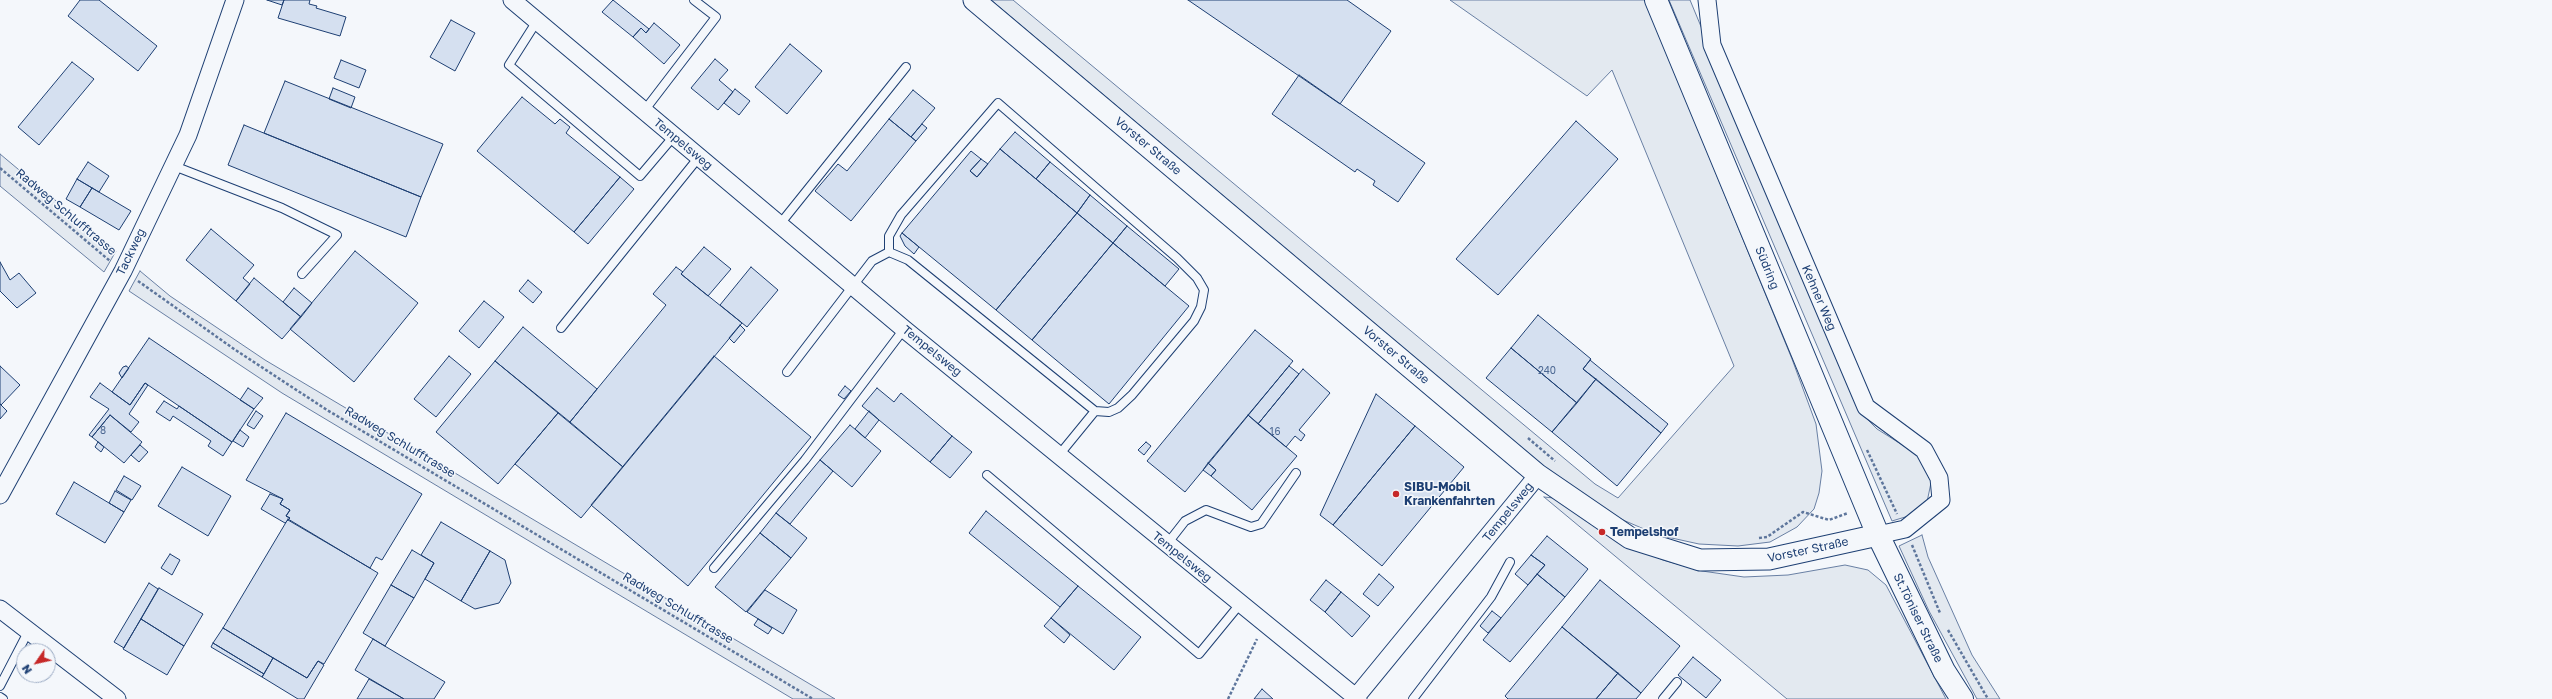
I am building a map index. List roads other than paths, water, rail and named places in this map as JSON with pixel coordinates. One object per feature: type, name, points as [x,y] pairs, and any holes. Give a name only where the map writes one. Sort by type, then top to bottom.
[{"type":"main road","name":"Südring","points":[[1656,0],[1878,535]]},
{"type":"main road","name":"St.Töniser Straße","points":[[1878,535],[1944,671],[1962,699]]},
{"type":"street","name":"Tackweg","points":[[0,492],[123,271],[174,166],[188,135],[235,0]]},
{"type":"street","name":"Tempelsweg","points":[[512,0],[854,287],[1240,604],[1357,698],[1538,475]]},
{"type":"street","name":"Vorster Straße","points":[[974,0],[1538,475],[1630,538],[1700,560],[1769,559],[1878,535]]},
{"type":"street","name":"Kehner Weg","points":[[1707,0],[1712,45],[1866,407],[1924,450],[1939,478],[1941,500],[1905,529],[1878,535]]},
{"type":"street","points":[[0,609],[117,699]]},
{"type":"lane","points":[[644,111],[716,17],[694,0]]},
{"type":"lane","points":[[537,21],[509,65],[634,171],[640,176],[674,136]]},
{"type":"lane","points":[[780,224],[906,67]]},
{"type":"lane","points":[[998,103],[1177,258],[1197,278],[1204,290],[1201,307],[1194,321],[1132,395],[1118,408],[1109,412],[1096,411],[908,260],[889,252],[889,236],[901,215],[998,103]]},
{"type":"lane","points":[[561,328],[699,157]]},
{"type":"lane","points":[[174,166],[282,208],[336,235],[302,274]]},
{"type":"lane","points":[[787,372],[872,262],[889,252]]},
{"type":"lane","points":[[714,568],[805,460],[904,328]]},
{"type":"lane","points":[[1059,455],[1096,411]]},
{"type":"lane","points":[[1167,544],[1185,521],[1206,510],[1251,527],[1261,524],[1296,473]]},
{"type":"lane","points":[[987,475],[1199,654],[1240,604]]},
{"type":"lane","points":[[1413,699],[1491,597],[1510,562]]},
{"type":"lane","points":[[0,686],[28,632]]},
{"type":"lane","points":[[1663,699],[1677,682]]},
{"type":"place","name":"SIBU-Mobil Krankenfahrten","points":[[1396,494]]},
{"type":"place","name":"Tempelshof","points":[[1602,532]]}]
